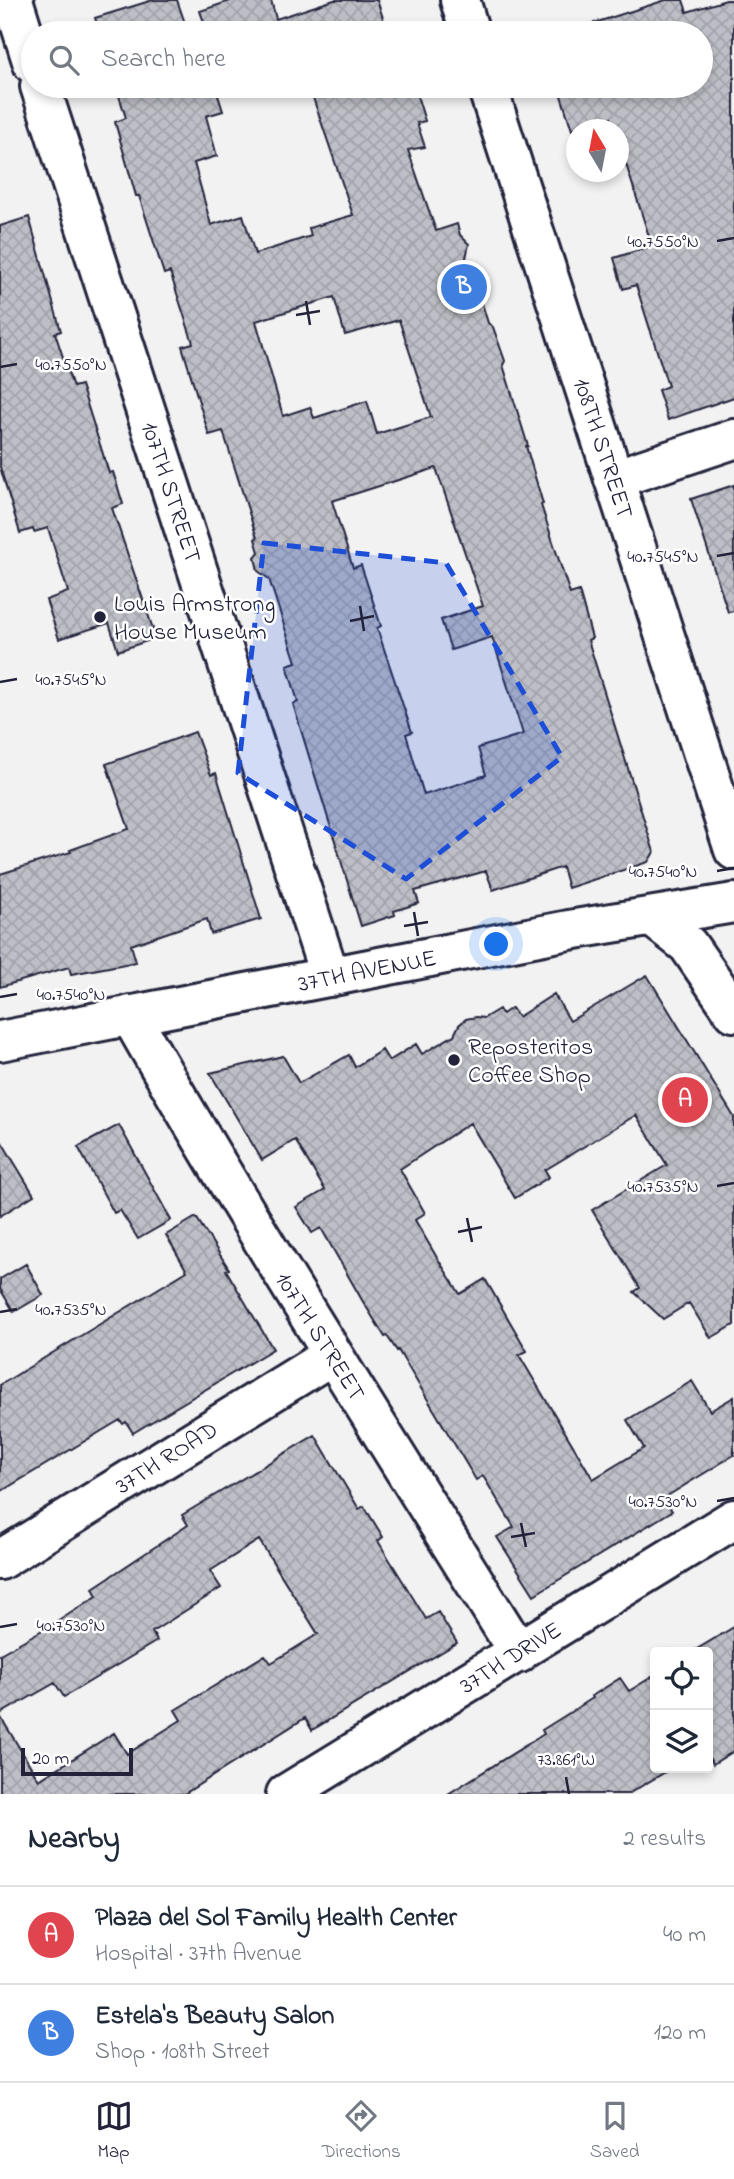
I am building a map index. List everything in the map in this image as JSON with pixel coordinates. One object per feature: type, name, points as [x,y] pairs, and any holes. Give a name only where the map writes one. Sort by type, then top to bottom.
[{"type":"street","points":[[13,0],[21,26]]},
{"type":"street","name":"107TH STREET","points":[[44,98],[330,977]]},
{"type":"street","name":"108TH STREET","points":[[491,98],[734,850]]},
{"type":"street","points":[[614,479],[734,439]]},
{"type":"street","name":"37TH AVENUE","points":[[0,1041],[569,930],[734,903]]},
{"type":"street","points":[[652,917],[688,945],[734,1012]]},
{"type":"street","name":"107TH STREET","points":[[130,1015],[164,1078],[332,1355],[519,1653]]},
{"type":"street","name":"37TH ROAD","points":[[0,1560],[332,1355]]},
{"type":"street","name":"37TH DRIVE","points":[[286,1794],[519,1653],[606,1595],[734,1519]]},
{"type":"highlighted area","points":[[264,543],[446,563],[562,757],[406,879],[238,773]]},
{"type":"building","points":[[153,0],[177,0],[184,21],[96,21],[95,18]]},
{"type":"building","points":[[233,0],[271,0],[276,19],[334,0],[377,0],[384,21],[204,21],[200,11]]},
{"type":"building","points":[[666,0],[683,0],[687,12],[734,0],[734,397],[668,420],[658,390],[668,386],[636,285],[623,289],[614,258],[652,246],[629,174],[629,119],[568,119],[562,98],[713,98],[713,21],[600,21]]},
{"type":"building","points":[[120,98],[219,98],[223,111],[206,116],[217,156],[194,163],[211,225],[243,215],[255,254],[311,236],[309,228],[353,215],[313,98],[418,98],[425,121],[417,123],[425,147],[408,150],[436,231],[457,224],[460,235],[469,244],[466,258],[472,278],[479,283],[488,323],[493,327],[505,361],[503,365],[528,446],[543,504],[541,505],[570,594],[579,591],[592,638],[588,640],[654,852],[648,862],[568,888],[562,867],[493,890],[486,871],[415,891],[419,903],[394,911],[395,915],[361,926],[293,704],[298,702],[287,665],[296,662],[269,579],[258,571],[255,557],[259,552],[255,539],[257,538],[223,431],[209,435],[182,346],[193,343],[170,272],[164,274],[139,196],[136,196],[115,122],[126,118]],"holes":[[[334,297],[345,335],[399,320],[431,417],[377,434],[367,401],[314,418],[310,407],[283,416],[256,321]],[[436,468],[483,606],[441,620],[451,650],[492,637],[523,734],[478,748],[486,775],[424,795],[406,734],[412,732],[377,628],[381,626],[361,565],[353,568],[332,501]]]},
{"type":"building","points":[[29,217],[61,331],[55,333],[73,387],[81,385],[109,473],[113,472],[123,504],[112,508],[156,638],[118,651],[109,623],[59,639],[46,600],[68,592],[48,528],[20,533],[0,467],[0,226]]},
{"type":"building","points":[[734,485],[734,611],[728,612],[691,499]]},
{"type":"building","points":[[195,732],[211,775],[216,773],[261,919],[211,934],[207,919],[131,945],[136,962],[71,974],[69,967],[0,987],[0,874],[71,852],[70,850],[129,829],[106,764]]},
{"type":"building","points":[[647,975],[734,1117],[734,1325],[711,1338],[689,1303],[663,1319],[634,1292],[640,1288],[592,1210],[667,1165],[636,1115],[545,1170],[549,1177],[515,1198],[470,1123],[400,1169],[425,1213],[415,1220],[436,1256],[460,1294],[485,1279],[527,1351],[519,1355],[593,1479],[644,1448],[627,1420],[692,1381],[710,1411],[734,1397],[734,1455],[664,1498],[672,1511],[534,1595],[497,1537],[514,1527],[483,1476],[476,1480],[398,1350],[387,1336],[385,1337],[362,1300],[321,1228],[312,1233],[296,1207],[325,1190],[295,1140],[262,1160],[210,1073],[283,1056],[299,1083],[349,1055],[355,1067],[382,1050],[389,1061],[416,1044],[422,1054],[454,1035],[466,1019],[484,1018],[499,1009],[502,1014],[512,1008],[518,1017],[554,994],[570,1021]]},
{"type":"building","points":[[119,1125],[171,1220],[138,1239],[120,1210],[114,1213],[78,1147]]},
{"type":"building","points":[[0,1139],[34,1195],[0,1216]]},
{"type":"building","points":[[196,1217],[229,1269],[226,1270],[273,1349],[133,1433],[126,1422],[123,1424],[120,1420],[0,1492],[0,1385],[187,1271],[166,1235]]},
{"type":"building","points":[[26,1264],[43,1295],[14,1312],[0,1289],[0,1279]]},
{"type":"building","points":[[315,1435],[359,1509],[364,1506],[383,1537],[378,1541],[426,1619],[438,1612],[457,1643],[312,1730],[305,1718],[184,1794],[0,1794],[0,1716],[39,1780],[114,1733],[127,1754],[181,1720],[175,1710],[265,1655],[271,1663],[318,1634],[259,1540],[210,1571],[221,1588],[152,1632],[157,1641],[64,1697],[55,1683],[0,1714],[0,1654],[97,1596],[93,1588],[188,1525],[182,1515]]},
{"type":"building","points":[[734,1627],[734,1751],[713,1764],[713,1647],[700,1647]]},
{"type":"building","points":[[620,1678],[629,1691],[650,1678],[650,1773],[664,1773],[628,1794],[448,1794],[544,1734],[542,1730]]},
{"type":"place","name":"Estela's Beauty Salon","points":[[464,287]]},
{"type":"place","name":"Louis Armstrong House Museum","points":[[100,617]]},
{"type":"place","name":"Reposteritos Coffee Shop","points":[[454,1060]]},
{"type":"place","name":"Plaza del Sol Family Health Center","points":[[685,1100]]}]
